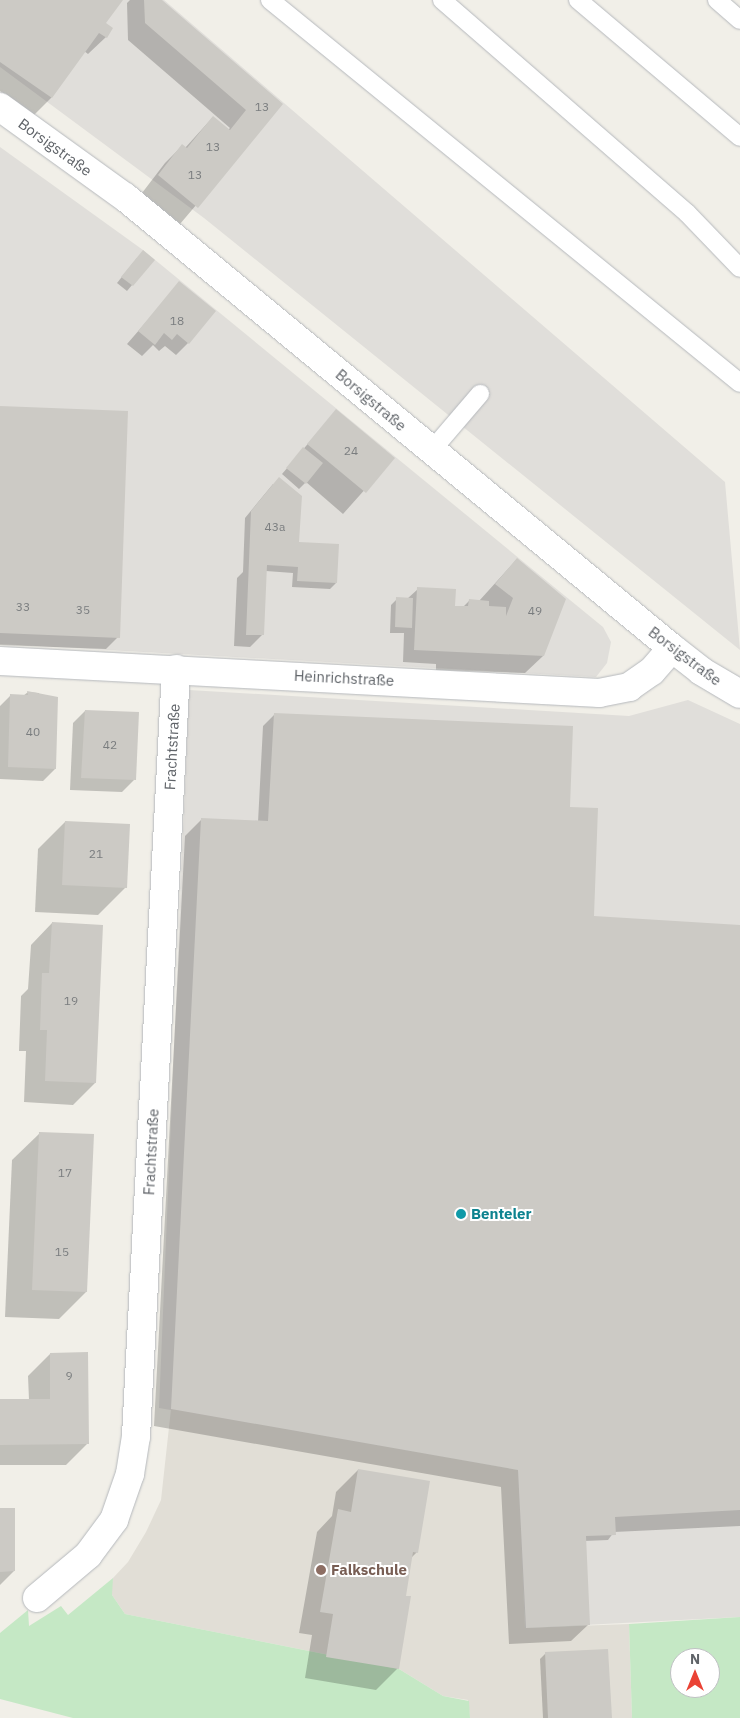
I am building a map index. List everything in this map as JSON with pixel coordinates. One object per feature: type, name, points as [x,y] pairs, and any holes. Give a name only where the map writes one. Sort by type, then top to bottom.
[{"type":"street","name":"Borsigstraße","points":[[0,107],[125,197],[672,648],[701,671],[740,694]]},
{"type":"street","name":"Heinrichstraße","points":[[0,661],[599,693],[629,687],[652,671],[672,648]]},
{"type":"street","name":"Frachtstraße","points":[[36,1598],[88,1555],[114,1520],[130,1474],[136,1436],[176,669]]},
{"type":"lane","points":[[270,0],[740,383]]},
{"type":"lane","points":[[442,0],[688,212],[740,268]]},
{"type":"lane","points":[[578,0],[740,137]]},
{"type":"lane","points":[[717,0],[740,20]]},
{"type":"lane","points":[[432,450],[480,394]]},
{"type":"shaded area","points":[[0,0],[164,0],[725,482],[740,650],[204,218],[0,67]]},
{"type":"shaded area","points":[[0,147],[143,250],[603,627],[611,642],[607,663],[596,677],[0,644]]},
{"type":"shaded area","name":"Benteler","points":[[189,690],[629,716],[688,700],[740,724],[740,1617],[525,1628],[517,1470],[159,1408]]},
{"type":"shaded area","name":"Falkschule","points":[[171,1409],[518,1470],[525,1628],[629,1624],[632,1718],[470,1718],[468,1700],[443,1696],[399,1669],[125,1614],[112,1595],[113,1578],[128,1562],[146,1532],[161,1500]]},
{"type":"green space","points":[[113,1578],[112,1595],[125,1614],[399,1669],[443,1696],[469,1701],[470,1718],[73,1718],[0,1699],[0,1633],[28,1610],[29,1626],[61,1606],[68,1615]]},
{"type":"green space","points":[[740,1617],[740,1718],[632,1718],[629,1624]]},
{"type":"building","points":[[0,0],[123,0],[106,23],[113,28],[107,38],[99,33],[52,98],[0,62]]},
{"type":"building","points":[[144,0],[162,0],[283,104],[198,208],[158,175],[182,144],[187,148],[213,116],[230,130],[246,110],[145,23]]},
{"type":"building","points":[[143,250],[155,260],[133,286],[121,277]]},
{"type":"building","points":[[179,281],[216,311],[189,344],[177,334],[172,340],[164,333],[155,345],[138,331]]},
{"type":"building","points":[[0,406],[128,411],[120,638],[0,633]]},
{"type":"building","points":[[336,409],[395,458],[366,493],[307,444]]},
{"type":"building","points":[[303,447],[323,463],[306,484],[286,468]]},
{"type":"building","points":[[279,477],[302,496],[299,542],[339,544],[337,583],[297,581],[298,567],[267,565],[264,635],[246,635],[251,511]]},
{"type":"building","points":[[517,558],[566,599],[544,656],[414,650],[417,587],[456,589],[455,606],[468,606],[469,599],[489,601],[489,606],[506,607],[506,616],[513,598],[495,584]]},
{"type":"building","points":[[396,597],[413,598],[412,628],[395,627]]},
{"type":"building","points":[[27,691],[58,697],[56,769],[8,767],[10,694],[28,695]]},
{"type":"building","points":[[85,710],[139,712],[136,780],[81,778]]},
{"type":"building","name":"Benteler","points":[[274,713],[573,726],[570,807],[598,808],[594,916],[740,925],[740,1510],[615,1517],[616,1535],[586,1536],[590,1625],[526,1628],[518,1470],[171,1409],[201,818],[268,821]]},
{"type":"building","points":[[65,821],[130,824],[127,888],[62,885]]},
{"type":"building","points":[[52,922],[103,925],[96,1083],[45,1081],[47,1030],[40,1030],[42,973],[49,973]]},
{"type":"building","points":[[39,1132],[94,1134],[87,1292],[32,1290]]},
{"type":"building","points":[[88,1352],[89,1444],[0,1445],[0,1399],[50,1399],[50,1353]]},
{"type":"building","points":[[358,1469],[430,1481],[418,1553],[413,1552],[406,1596],[411,1596],[399,1669],[326,1657],[333,1614],[320,1612],[338,1509],[351,1512]]},
{"type":"building","points":[[0,1508],[15,1508],[15,1571],[0,1572]]},
{"type":"building","points":[[608,1649],[612,1718],[548,1718],[545,1652]]},
{"type":"place","name":"Benteler","points":[[461,1214]]},
{"type":"place","name":"Falkschule","points":[[321,1570]]}]
